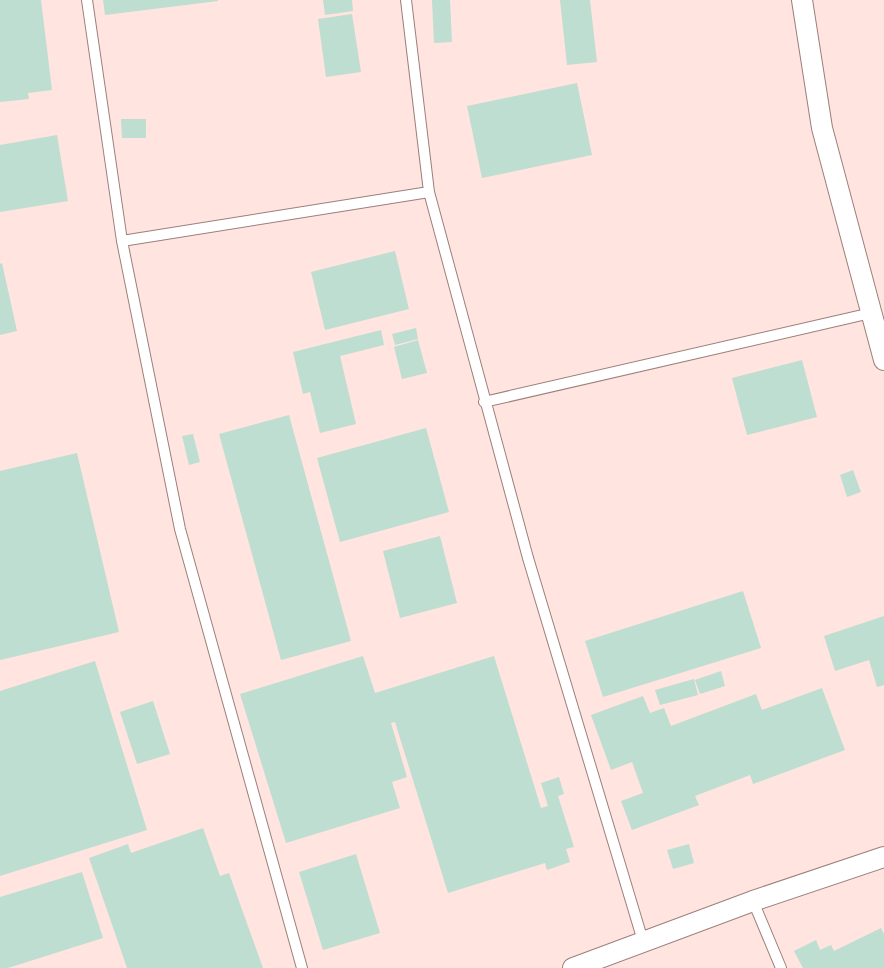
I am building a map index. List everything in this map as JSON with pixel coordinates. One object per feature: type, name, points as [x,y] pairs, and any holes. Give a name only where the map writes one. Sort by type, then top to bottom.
[{"type":"street","points":[[802,0],[822,128],[884,360]]},
{"type":"street","points":[[573,968],[753,901],[884,857]]},
{"type":"lane","points":[[87,0],[122,241],[180,529],[302,968]]},
{"type":"lane","points":[[406,0],[429,192],[462,312],[484,402],[528,558],[643,941]]},
{"type":"lane","points":[[122,241],[429,192]]},
{"type":"lane","points":[[484,402],[871,312]]},
{"type":"lane","points":[[753,901],[781,968]]},
{"type":"building","points":[[0,0],[41,0],[52,90],[28,93],[29,99],[0,102]]},
{"type":"building","points":[[103,0],[218,0],[218,1],[105,15]]},
{"type":"building","points":[[323,0],[352,0],[353,11],[325,15]]},
{"type":"building","points":[[432,0],[450,0],[452,42],[434,43]]},
{"type":"building","points":[[560,0],[590,0],[597,62],[567,65]]},
{"type":"building","points":[[352,14],[361,72],[326,77],[318,19]]},
{"type":"building","points":[[577,83],[592,155],[482,178],[467,106]]},
{"type":"building","points":[[121,119],[146,119],[146,138],[122,138]]},
{"type":"building","points":[[57,135],[68,201],[0,212],[0,145]]},
{"type":"building","points":[[395,251],[409,309],[325,330],[311,272]]},
{"type":"building","points":[[2,263],[17,331],[0,335],[0,264]]},
{"type":"building","points":[[416,328],[418,339],[395,345],[392,334]]},
{"type":"building","points":[[381,330],[384,345],[340,356],[356,424],[320,433],[310,392],[303,394],[293,352]]},
{"type":"building","points":[[418,340],[427,373],[402,379],[394,347]]},
{"type":"building","points":[[802,360],[817,417],[747,435],[732,378]]},
{"type":"building","points":[[289,415],[351,641],[281,660],[219,434]]},
{"type":"building","points":[[426,428],[449,512],[340,542],[317,458]]},
{"type":"building","points":[[193,434],[200,462],[189,465],[182,436]]},
{"type":"building","points":[[77,453],[119,632],[0,660],[0,471]]},
{"type":"building","points":[[853,470],[861,492],[847,497],[840,475]]},
{"type":"building","points":[[440,536],[457,603],[400,618],[383,551]]},
{"type":"building","points":[[743,591],[761,648],[603,697],[585,641]]},
{"type":"building","points":[[884,616],[884,685],[877,687],[869,660],[835,671],[824,636]]},
{"type":"building","points":[[363,656],[375,693],[494,656],[541,808],[548,806],[541,783],[559,777],[564,794],[558,796],[574,847],[566,849],[570,862],[547,870],[545,863],[448,893],[395,722],[391,723],[407,777],[392,782],[400,808],[286,843],[240,694]]},
{"type":"building","points":[[95,661],[147,830],[0,876],[0,691]]},
{"type":"building","points":[[721,671],[725,686],[700,694],[695,680]]},
{"type":"building","points":[[694,679],[698,695],[660,705],[655,690]]},
{"type":"building","points":[[822,688],[845,750],[753,784],[750,775],[695,796],[699,805],[632,830],[621,801],[643,793],[632,762],[611,770],[591,715],[643,696],[650,713],[664,708],[671,726],[756,694],[762,710]]},
{"type":"building","points":[[153,701],[170,754],[137,764],[120,712]]},
{"type":"building","points":[[203,828],[220,876],[229,873],[263,968],[127,968],[89,858],[128,844],[131,853]]},
{"type":"building","points":[[689,844],[694,863],[673,869],[667,850]]},
{"type":"building","points":[[356,854],[380,933],[323,950],[299,872]]},
{"type":"building","points":[[82,872],[103,938],[8,968],[0,968],[0,897]]},
{"type":"building","points":[[881,928],[884,934],[884,968],[803,968],[794,951],[816,940],[820,950],[831,945],[834,951]]}]
